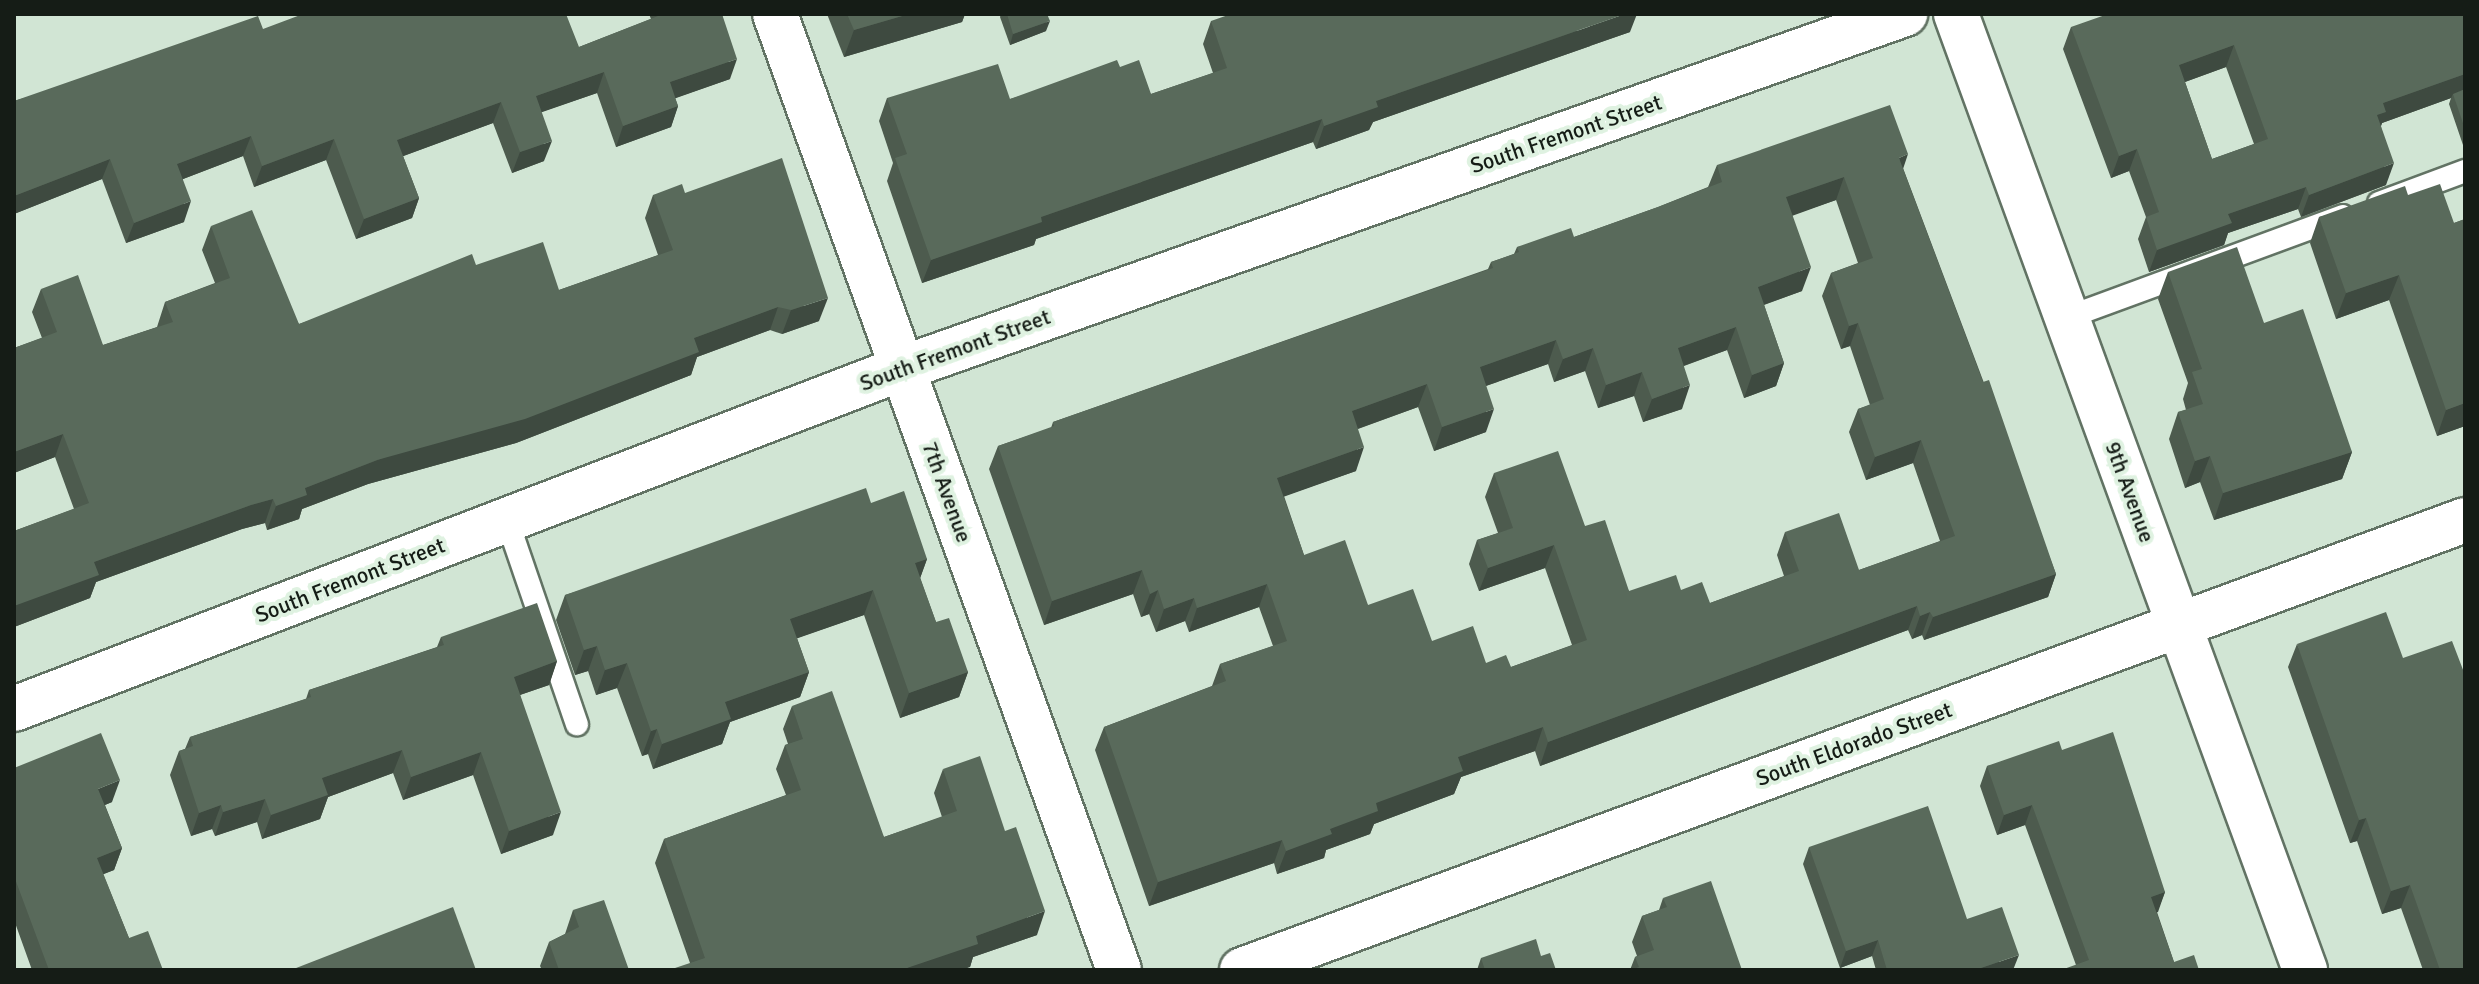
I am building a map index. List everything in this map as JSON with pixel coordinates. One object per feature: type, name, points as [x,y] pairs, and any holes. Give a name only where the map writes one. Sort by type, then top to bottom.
[{"type":"street","name":"7th Avenue","points":[[775,14],[1119,970]]},
{"type":"street","name":"South Fremont Street","points":[[14,709],[903,368],[1905,14]]},
{"type":"street","name":"9th Avenue","points":[[1956,14],[2305,970]]},
{"type":"street","name":"South Eldorado Street","points":[[1242,970],[2465,520]]},
{"type":"lane","points":[[2066,318],[2465,171]]},
{"type":"lane","points":[[507,520],[577,724]]},
{"type":"building","points":[[303,14],[566,14],[579,47],[663,14],[722,14],[737,59],[670,82],[678,106],[623,126],[604,72],[536,96],[552,141],[520,152],[501,102],[397,140],[419,198],[364,219],[334,139],[262,166],[251,136],[177,164],[191,201],[134,223],[110,159],[14,196],[14,101],[258,16],[263,29]]},
{"type":"building","points":[[847,14],[909,14],[854,30]]},
{"type":"building","points":[[1007,14],[1047,14],[1050,21],[1013,34]]},
{"type":"building","points":[[1231,14],[1625,14],[1376,101],[1378,107],[1324,126],[1322,119],[1041,217],[1042,222],[931,260],[895,158],[907,154],[887,98],[998,64],[1010,99],[1117,60],[1120,67],[1139,60],[1151,94],[1227,68],[1211,21]]},
{"type":"building","points":[[2108,14],[2465,14],[2465,74],[2383,103],[2386,112],[2377,115],[2394,163],[2309,195],[2306,187],[2228,214],[2232,223],[2157,250],[2146,217],[2159,212],[2137,149],[2119,156],[2071,27]],"holes":[[[2234,45],[2268,139],[2212,159],[2179,65]]]},
{"type":"building","points":[[2465,89],[2465,129],[2453,94]]},
{"type":"building","points":[[1890,105],[1908,154],[1899,158],[1983,382],[1989,380],[2056,574],[1933,617],[1930,612],[1920,616],[1917,606],[1548,742],[1543,727],[1458,757],[1463,771],[1376,803],[1378,811],[1330,829],[1332,834],[1286,851],[1282,840],[1158,882],[1104,727],[1226,681],[1220,664],[1287,641],[1267,584],[1197,608],[1194,598],[1164,609],[1158,590],[1150,594],[1142,570],[1052,601],[998,446],[1054,426],[1053,422],[1493,268],[1491,262],[1519,252],[1517,247],[1571,228],[1574,237],[1722,182],[1717,165]],"holes":[[[1844,177],[1873,258],[1831,273],[1849,326],[1858,323],[1884,399],[1858,409],[1875,457],[1921,440],[1955,536],[1859,570],[1839,513],[1785,532],[1799,571],[1710,603],[1702,582],[1681,590],[1676,575],[1629,591],[1605,520],[1585,526],[1558,451],[1494,473],[1513,528],[1477,540],[1488,568],[1554,545],[1587,640],[1511,667],[1506,655],[1486,663],[1473,626],[1432,641],[1413,589],[1368,605],[1345,540],[1304,555],[1277,478],[1364,447],[1352,411],[1427,384],[1442,427],[1494,409],[1480,367],[1556,340],[1563,359],[1593,348],[1606,385],[1642,372],[1652,399],[1690,385],[1678,348],[1736,327],[1752,375],[1784,363],[1758,287],[1811,267],[1786,197]]]},
{"type":"building","points":[[782,158],[828,298],[791,310],[778,307],[694,338],[699,352],[525,419],[377,460],[305,488],[307,495],[276,506],[273,499],[251,505],[94,562],[99,575],[14,606],[14,531],[89,503],[63,434],[14,452],[14,348],[57,332],[41,289],[78,275],[103,345],[173,322],[165,302],[230,278],[211,226],[252,210],[299,324],[472,254],[476,265],[543,242],[559,290],[673,250],[653,195],[682,184],[685,193]]},
{"type":"building","points":[[2440,184],[2454,223],[2465,219],[2465,403],[2446,410],[2399,275],[2346,293],[2319,217],[2405,186],[2408,195]]},
{"type":"building","points":[[2237,247],[2264,323],[2303,309],[2352,452],[2223,493],[2210,456],[2195,461],[2178,412],[2203,404],[2192,372],[2202,369],[2168,272]]},
{"type":"building","points":[[866,488],[871,503],[904,491],[927,559],[915,563],[936,622],[949,618],[968,672],[909,693],[873,590],[790,619],[809,672],[725,702],[731,719],[662,744],[657,729],[651,731],[627,663],[605,670],[597,646],[584,650],[565,595]]},
{"type":"building","points":[[537,603],[557,661],[514,677],[561,812],[509,831],[481,752],[411,777],[402,750],[322,778],[328,795],[271,815],[265,799],[223,812],[221,805],[199,813],[179,751],[193,746],[190,737],[311,697],[309,690],[444,645],[441,637]]},
{"type":"building","points":[[2386,612],[2403,658],[2452,641],[2465,675],[2465,970],[2440,970],[2410,885],[2391,891],[2366,818],[2359,820],[2297,644]]},
{"type":"building","points":[[832,691],[884,837],[957,811],[943,769],[980,756],[1005,831],[1016,827],[1045,911],[976,936],[978,944],[901,970],[669,970],[705,958],[664,839],[801,790],[785,745],[803,739],[792,706]]},
{"type":"building","points":[[2113,732],[2165,892],[2151,897],[2174,962],[2194,955],[2199,970],[2061,970],[2089,960],[2032,805],[2004,815],[1987,766],[2059,741],[2062,750]]},
{"type":"building","points":[[101,733],[120,780],[98,789],[122,848],[97,858],[129,938],[148,931],[163,970],[49,970],[14,876],[14,768]]},
{"type":"building","points":[[1928,806],[1967,919],[2002,907],[2019,955],[1975,970],[1887,970],[1878,940],[1846,951],[1809,847]]},
{"type":"building","points":[[1711,881],[1742,970],[1631,970],[1639,967],[1635,957],[1654,950],[1642,916],[1667,907],[1663,898]]},
{"type":"building","points":[[604,900],[629,970],[559,970],[549,942],[579,927],[573,910]]},
{"type":"building","points":[[453,907],[476,970],[291,970]]},
{"type":"building","points":[[1536,939],[1541,956],[1550,953],[1556,970],[1485,970],[1481,958]]}]
